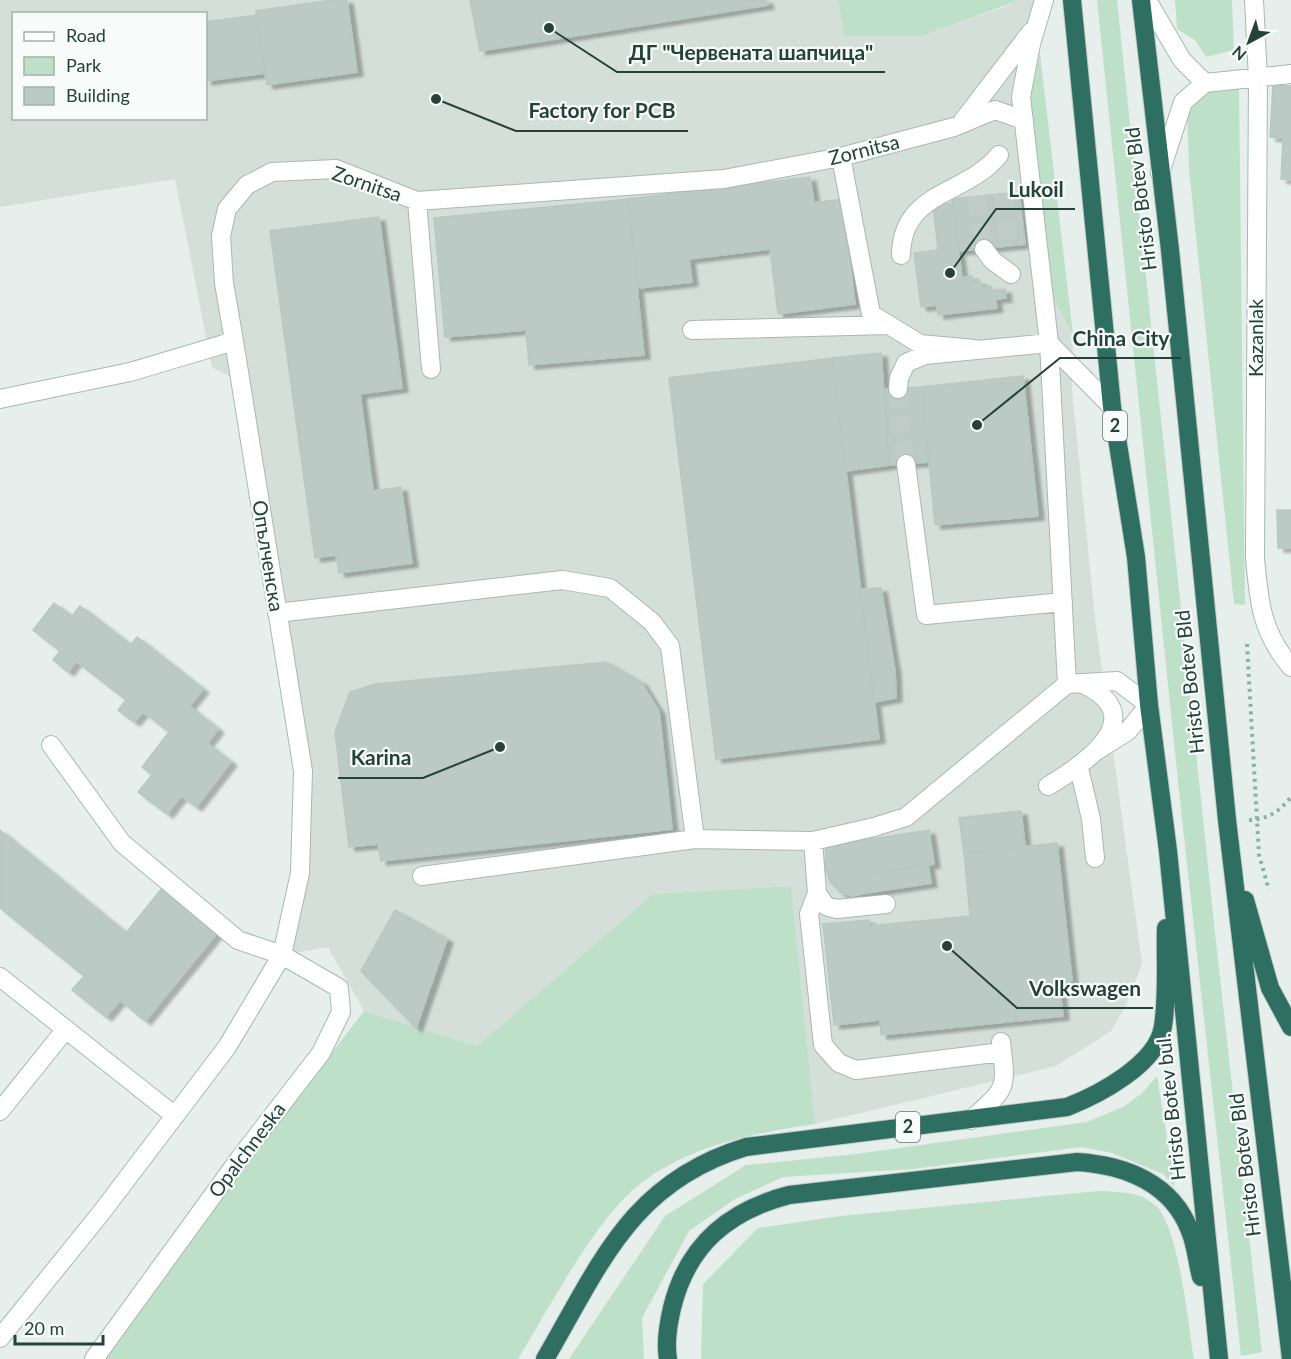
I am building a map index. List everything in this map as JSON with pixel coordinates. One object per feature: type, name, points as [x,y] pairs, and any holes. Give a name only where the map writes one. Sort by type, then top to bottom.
[{"type":"highway","name":"2","points":[[545,1359],[622,1230],[658,1191],[700,1164],[746,1147],[1066,1107],[1122,1079],[1140,1063],[1163,1028],[1168,851],[1149,705],[1136,557],[1112,407],[1072,0]]},
{"type":"highway","name":"Hristo Botev Bld","points":[[1141,0],[1227,820],[1290,1351]]},
{"type":"highway","points":[[1230,844],[1270,988],[1291,1027]]},
{"type":"highway","name":"Hristo Botev bul.","points":[[1168,851],[1218,1357]]},
{"type":"highway","points":[[668,1359],[667,1332],[676,1292],[691,1257],[715,1232],[746,1210],[789,1195],[1077,1162],[1101,1163],[1129,1170],[1167,1194],[1190,1231],[1218,1357]]},
{"type":"highway","points":[[1290,1351],[1291,1323]]},
{"type":"street","points":[[1046,0],[1038,23],[1021,97],[1049,343],[1063,602],[1075,684]]},
{"type":"street","points":[[1147,0],[1182,60],[1205,83]]},
{"type":"street","name":"Kazanlak","points":[[1254,0],[1258,78],[1255,558],[1259,606],[1267,634],[1291,667]]},
{"type":"street","points":[[961,124],[1038,23]]},
{"type":"street","points":[[1160,172],[1183,102],[1205,83],[1291,74]]},
{"type":"street","name":"Zornitsa","points":[[234,341],[224,283],[221,236],[227,209],[247,185],[272,172],[336,169],[417,201],[724,179],[841,157],[961,124],[995,110],[1024,120]]},
{"type":"street","points":[[841,157],[870,314],[920,344],[974,349]]},
{"type":"street","points":[[901,255],[901,236],[915,214],[934,197],[971,190],[994,163]]},
{"type":"street","points":[[417,201],[431,369]]},
{"type":"street","points":[[984,249],[993,261],[1011,274]]},
{"type":"street","points":[[692,330],[888,325]]},
{"type":"street","points":[[0,399],[130,372],[234,341]]},
{"type":"street","name":"Опълченска","points":[[234,341],[303,771],[300,873],[282,955]]},
{"type":"street","points":[[1049,343],[1112,407]]},
{"type":"street","points":[[898,389],[899,378],[906,363],[925,356],[974,349],[1049,343]]},
{"type":"street","points":[[906,464],[926,615],[1063,602]]},
{"type":"street","points":[[277,613],[562,580],[610,588],[652,622],[670,646],[695,839]]},
{"type":"street","points":[[422,876],[695,839],[813,841],[874,827],[906,817],[1075,684],[1117,681],[1149,705],[1128,731],[1096,751]]},
{"type":"street","points":[[1048,786],[1079,768],[1096,751],[1110,731],[1114,716],[1110,703],[1097,691],[1075,684]]},
{"type":"street","points":[[0,1338],[227,1047],[282,955],[238,940],[122,843],[51,745]]},
{"type":"street","points":[[1079,768],[1091,819],[1095,858]]},
{"type":"street","points":[[813,841],[817,893],[809,914],[824,1045],[838,1063],[856,1070],[1001,1047],[1006,1078],[1004,1088],[971,1120]]},
{"type":"street","points":[[817,893],[826,906],[837,909],[886,904]]},
{"type":"street","name":"Opalchneska","points":[[94,1359],[240,1158],[321,1053],[341,1012],[339,988],[282,955]]},
{"type":"street","points":[[0,977],[175,1116]]},
{"type":"street","points":[[0,1111],[66,1029]]},
{"type":"path","points":[[1227,820],[1257,820],[1269,816],[1284,807],[1291,797]]},
{"type":"shaded area","points":[[0,0],[838,0],[844,36],[922,36],[1012,4],[1013,0],[1037,0],[1040,54],[1029,93],[1054,300],[1073,334],[1072,390],[1095,618],[1142,964],[1126,1005],[1111,1031],[1056,1066],[815,1124],[790,886],[653,894],[477,1046],[364,1011],[328,947],[282,955],[303,771],[242,383],[212,367],[175,179],[0,207]]},
{"type":"green space","points":[[838,0],[1013,0],[1012,3],[922,36],[844,36]]},
{"type":"green space","points":[[1097,0],[1117,0],[1216,942],[1262,1352],[1241,1356],[1179,791]]},
{"type":"green space","points":[[1175,0],[1232,0],[1234,50],[1206,57],[1195,40],[1177,29]]},
{"type":"green space","points":[[1040,54],[1073,334],[1054,300],[1029,93]]},
{"type":"green space","points":[[1239,87],[1245,605],[1234,604],[1189,169],[1187,113],[1203,90]]},
{"type":"green space","points":[[791,886],[815,1124],[746,1137],[702,1150],[680,1159],[640,1184],[606,1219],[558,1291],[518,1359],[97,1359],[364,1011],[477,1046],[653,894]]},
{"type":"green space","points":[[1157,1076],[1175,1187],[1163,1174],[1112,1153],[1081,1147],[913,1169],[783,1177],[735,1199],[689,1231],[642,1318],[644,1359],[569,1359],[665,1216],[746,1165],[856,1154],[1087,1122],[1125,1106],[1142,1093]]},
{"type":"green space","points":[[1098,1191],[1128,1193],[1142,1197],[1155,1205],[1163,1216],[1170,1233],[1181,1277],[1194,1359],[701,1359],[703,1284],[758,1228],[840,1216]]},
{"type":"building","points":[[332,0],[347,0],[357,72],[267,85],[256,11]]},
{"type":"building","points":[[470,0],[766,0],[768,5],[480,51]]},
{"type":"building","points":[[257,15],[265,73],[207,81],[207,22]]},
{"type":"building","points":[[1273,85],[1291,86],[1291,180],[1281,179],[1283,138],[1270,137]]},
{"type":"building","points":[[810,177],[814,203],[842,199],[855,304],[778,314],[770,249],[689,259],[692,282],[639,288],[628,199]]},
{"type":"building","points":[[1019,192],[1025,244],[959,251],[952,199]]},
{"type":"building","points":[[628,199],[644,355],[529,365],[526,330],[445,337],[434,218]]},
{"type":"building","points":[[952,203],[962,278],[972,276],[973,282],[980,281],[981,288],[991,286],[992,291],[1005,289],[1006,298],[995,299],[997,308],[938,315],[937,305],[921,307],[914,253],[938,250],[933,205]]},
{"type":"building","points":[[379,217],[402,388],[360,394],[373,491],[401,487],[412,563],[339,573],[336,555],[315,558],[270,231]]},
{"type":"building","points":[[881,353],[889,465],[846,471],[832,358]]},
{"type":"building","points":[[832,358],[879,739],[716,759],[669,378]]},
{"type":"building","points":[[1023,376],[1038,516],[935,525],[922,387]]},
{"type":"building","points":[[922,387],[929,462],[889,465],[886,389]]},
{"type":"building","points":[[1277,510],[1291,510],[1291,548],[1278,548]]},
{"type":"building","points":[[881,588],[895,671],[896,698],[874,702],[860,589]]},
{"type":"building","points":[[54,603],[72,616],[80,606],[131,645],[137,637],[203,689],[189,706],[218,729],[207,743],[231,762],[196,807],[181,796],[167,814],[138,792],[152,775],[142,767],[169,732],[143,712],[134,722],[118,710],[126,700],[76,661],[68,672],[53,660],[60,651],[33,630]]},
{"type":"building","points":[[606,662],[641,682],[659,711],[672,829],[381,861],[378,844],[349,847],[335,732],[350,692],[376,684]]},
{"type":"building","points":[[1021,811],[1025,847],[964,853],[959,818]]},
{"type":"building","points":[[0,830],[126,933],[162,888],[217,933],[145,1021],[120,1000],[106,1017],[72,990],[84,976],[0,908]]},
{"type":"building","points":[[929,830],[934,864],[864,874],[867,893],[852,896],[840,892],[830,882],[825,867],[826,846]]},
{"type":"building","points":[[1057,843],[1072,981],[1059,983],[1063,1016],[881,1035],[880,1020],[834,1025],[823,924],[869,920],[869,926],[970,916],[964,853]]},
{"type":"building","points":[[928,864],[931,883],[867,893],[864,874]]},
{"type":"building","points":[[395,910],[447,939],[416,1028],[361,971]]},
{"type":"tunnel","points":[[1003,194],[1009,246]]},
{"type":"tunnel","points":[[976,196],[984,249]]},
{"type":"tunnel","points":[[898,389],[900,428],[906,464]]},
{"type":"place","name":"ДГ \"Червената шапчица\"","points":[[549,28]]},
{"type":"place","name":"Factory for PCB","points":[[436,99]]},
{"type":"place","name":"Lukoil","points":[[950,273]]},
{"type":"place","name":"China City","points":[[977,425]]},
{"type":"place","name":"Karina","points":[[500,747]]},
{"type":"place","name":"Volkswagen","points":[[947,946]]}]
